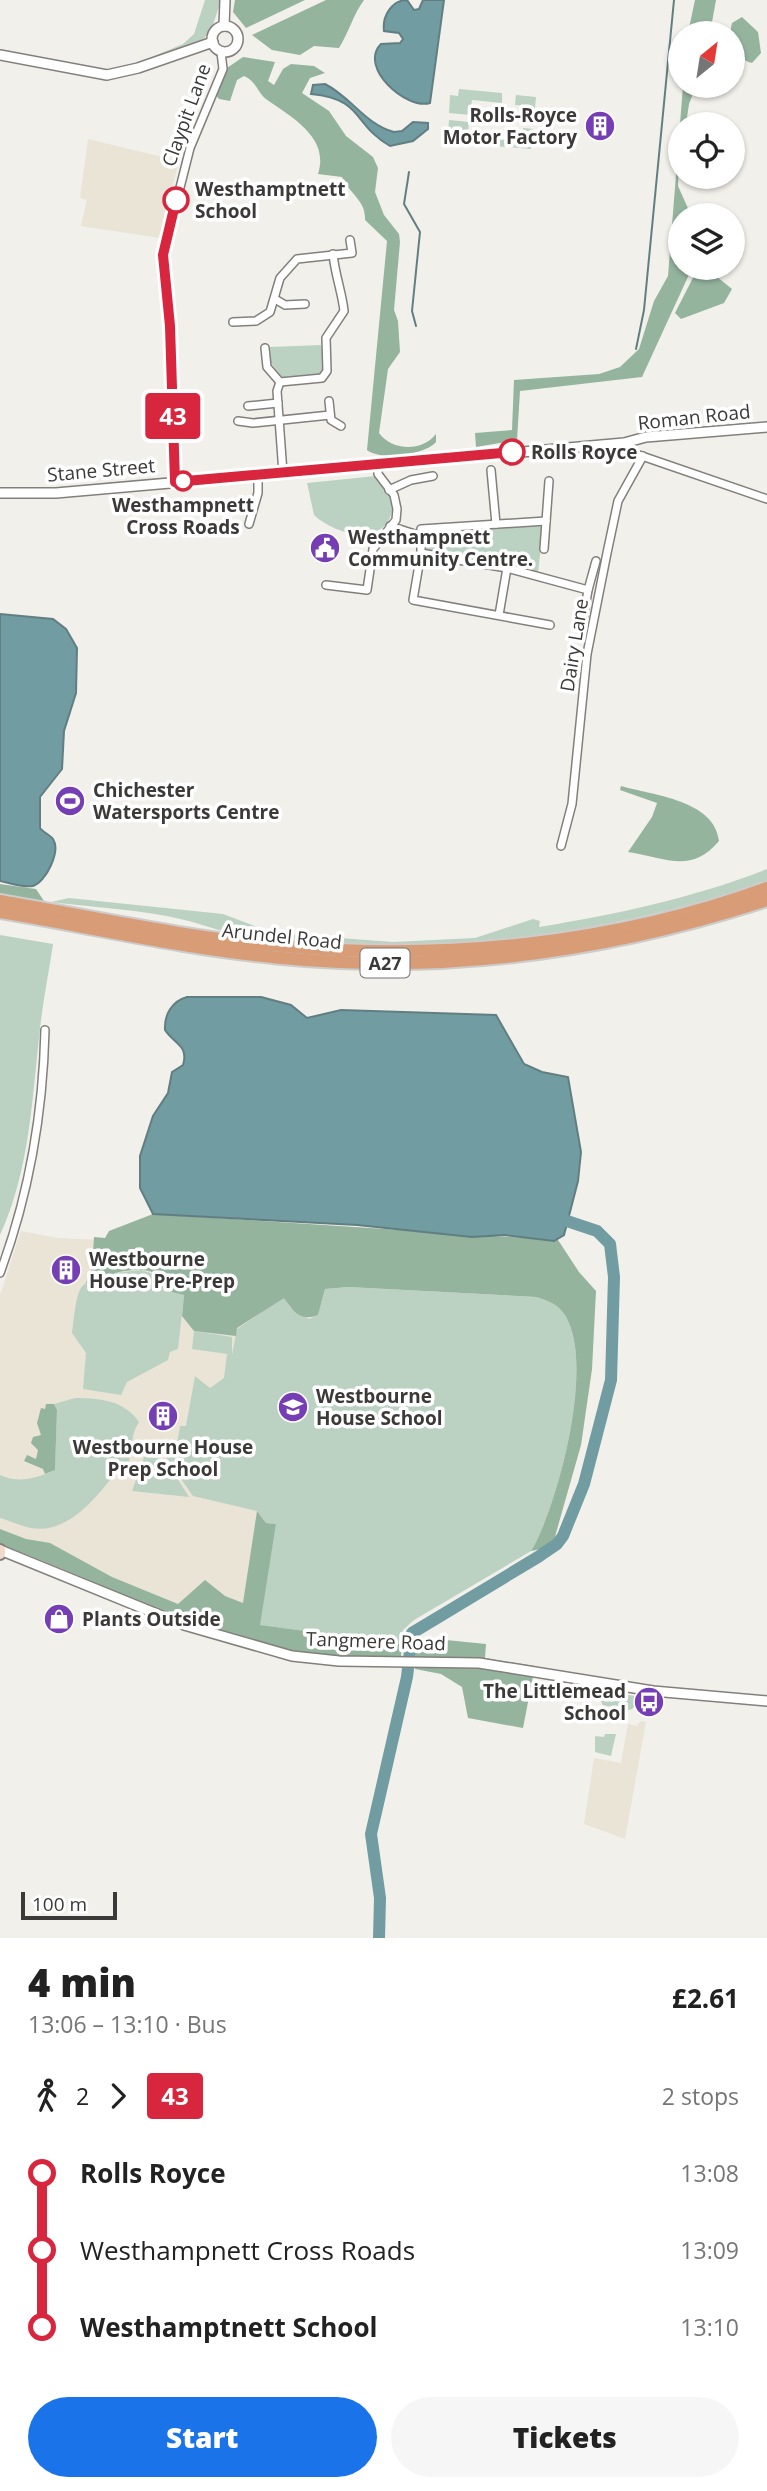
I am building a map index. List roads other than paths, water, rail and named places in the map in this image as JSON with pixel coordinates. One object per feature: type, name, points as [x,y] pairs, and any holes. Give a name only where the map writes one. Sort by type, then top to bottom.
[{"type":"highway","name":"Arundel Road","points":[[0,901],[232,940],[280,946],[384,952],[507,946],[567,938],[673,916],[767,888]]},
{"type":"highway","name":"Arundel Road","points":[[0,912],[231,952],[283,958],[386,963],[501,958],[569,949],[667,929],[767,900]]},
{"type":"street","points":[[224,26],[225,0]]},
{"type":"street","points":[[213,42],[215,31],[224,26]]},
{"type":"street","points":[[213,42],[221,51],[232,51],[238,42],[236,32],[224,26]]},
{"type":"street","points":[[0,55],[107,75],[130,71],[213,42]]},
{"type":"street","name":"Claypit Lane","points":[[175,482],[170,326],[163,255],[190,148],[223,69],[221,51]]},
{"type":"street","points":[[233,323],[263,318],[270,312],[280,278],[298,259],[352,253],[350,240]]},
{"type":"street","points":[[280,382],[322,378],[327,372],[326,338],[344,311],[333,254]]},
{"type":"street","points":[[275,299],[285,305],[305,304]]},
{"type":"street","points":[[265,348],[267,367],[280,382],[278,403],[284,473]]},
{"type":"street","points":[[329,401],[331,420],[341,426]]},
{"type":"street","points":[[248,406],[278,403]]},
{"type":"street","points":[[238,421],[253,424],[330,415]]},
{"type":"street","name":"Roman Road","points":[[624,443],[646,437],[767,427]]},
{"type":"street","points":[[624,443],[632,452],[767,499]]},
{"type":"street","name":"Stane Street","points":[[0,493],[55,493],[624,443]]},
{"type":"street","name":"Dairy Lane","points":[[561,846],[572,804],[587,654],[607,553],[618,501],[643,456]]},
{"type":"street","points":[[326,585],[367,590],[373,549],[396,520],[397,509],[378,474],[378,464]]},
{"type":"street","points":[[491,470],[496,524]]},
{"type":"street","points":[[250,524],[258,493],[258,475]]},
{"type":"street","points":[[389,490],[411,480],[433,476]]},
{"type":"street","points":[[544,550],[549,481]]},
{"type":"street","points":[[390,526],[421,533],[546,521]]},
{"type":"street","points":[[421,533],[421,553],[413,600],[550,625]]},
{"type":"street","points":[[421,553],[464,561]]},
{"type":"street","points":[[583,620],[596,561]]},
{"type":"street","points":[[483,564],[588,590]]},
{"type":"street","points":[[499,615],[507,568]]},
{"type":"street","points":[[0,1273],[29,1172],[43,1080],[45,1030]]},
{"type":"street","name":"Tangmere Road","points":[[0,1551],[184,1625],[262,1649],[339,1661],[479,1663],[653,1691],[767,1701]]},
{"type":"water","points":[[407,0],[414,10],[419,9],[423,0],[444,0],[430,103],[409,100],[398,93],[380,75],[376,64],[376,53],[381,44],[400,43],[403,39],[399,33],[384,31],[384,25],[389,10],[397,3]]},
{"type":"water","points":[[325,84],[384,128],[394,132],[402,131],[413,122],[428,123],[428,129],[413,141],[390,146],[340,101],[311,94],[313,85]]},
{"type":"water","points":[[0,614],[53,619],[66,629],[77,648],[76,693],[64,731],[62,769],[40,797],[40,828],[53,839],[54,858],[43,879],[33,886],[0,881]]},
{"type":"water","points":[[187,997],[261,997],[291,1005],[307,1018],[341,1010],[496,1015],[524,1064],[542,1072],[568,1077],[581,1152],[578,1181],[564,1235],[554,1241],[504,1235],[472,1237],[357,1225],[153,1214],[140,1188],[140,1156],[153,1116],[168,1093],[172,1072],[183,1065],[184,1058],[180,1045],[165,1030],[168,1014],[173,1005]]},
{"type":"waterway","points":[[636,349],[644,310],[674,0]]},
{"type":"waterway","points":[[409,172],[404,204],[420,232],[412,311],[416,326]]},
{"type":"waterway","points":[[379,1938],[380,1898],[371,1834],[407,1677],[412,1633],[557,1544],[563,1536],[584,1484],[611,1380],[614,1277],[610,1244],[597,1231],[567,1221]]},
{"type":"place","name":"Rolls-Royce Motor Factory","points":[[600,126]]},
{"type":"place","name":"Westhamptnett School","points":[[176,200]]},
{"type":"place","name":"Rolls Royce","points":[[512,452]]},
{"type":"place","name":"Westhampnett Cross Roads","points":[[183,481]]},
{"type":"place","name":"Westhampnett Community Centre.","points":[[325,548]]},
{"type":"place","name":"Chichester Watersports Centre","points":[[70,801]]},
{"type":"place","name":"Westbourne House Pre-Prep","points":[[66,1270]]},
{"type":"place","name":"Westbourne House School","points":[[293,1407]]},
{"type":"place","name":"Westbourne House Prep School","points":[[163,1416]]},
{"type":"place","name":"Plants Outside","points":[[59,1619]]},
{"type":"place","name":"The Littlemead School","points":[[649,1702]]}]
